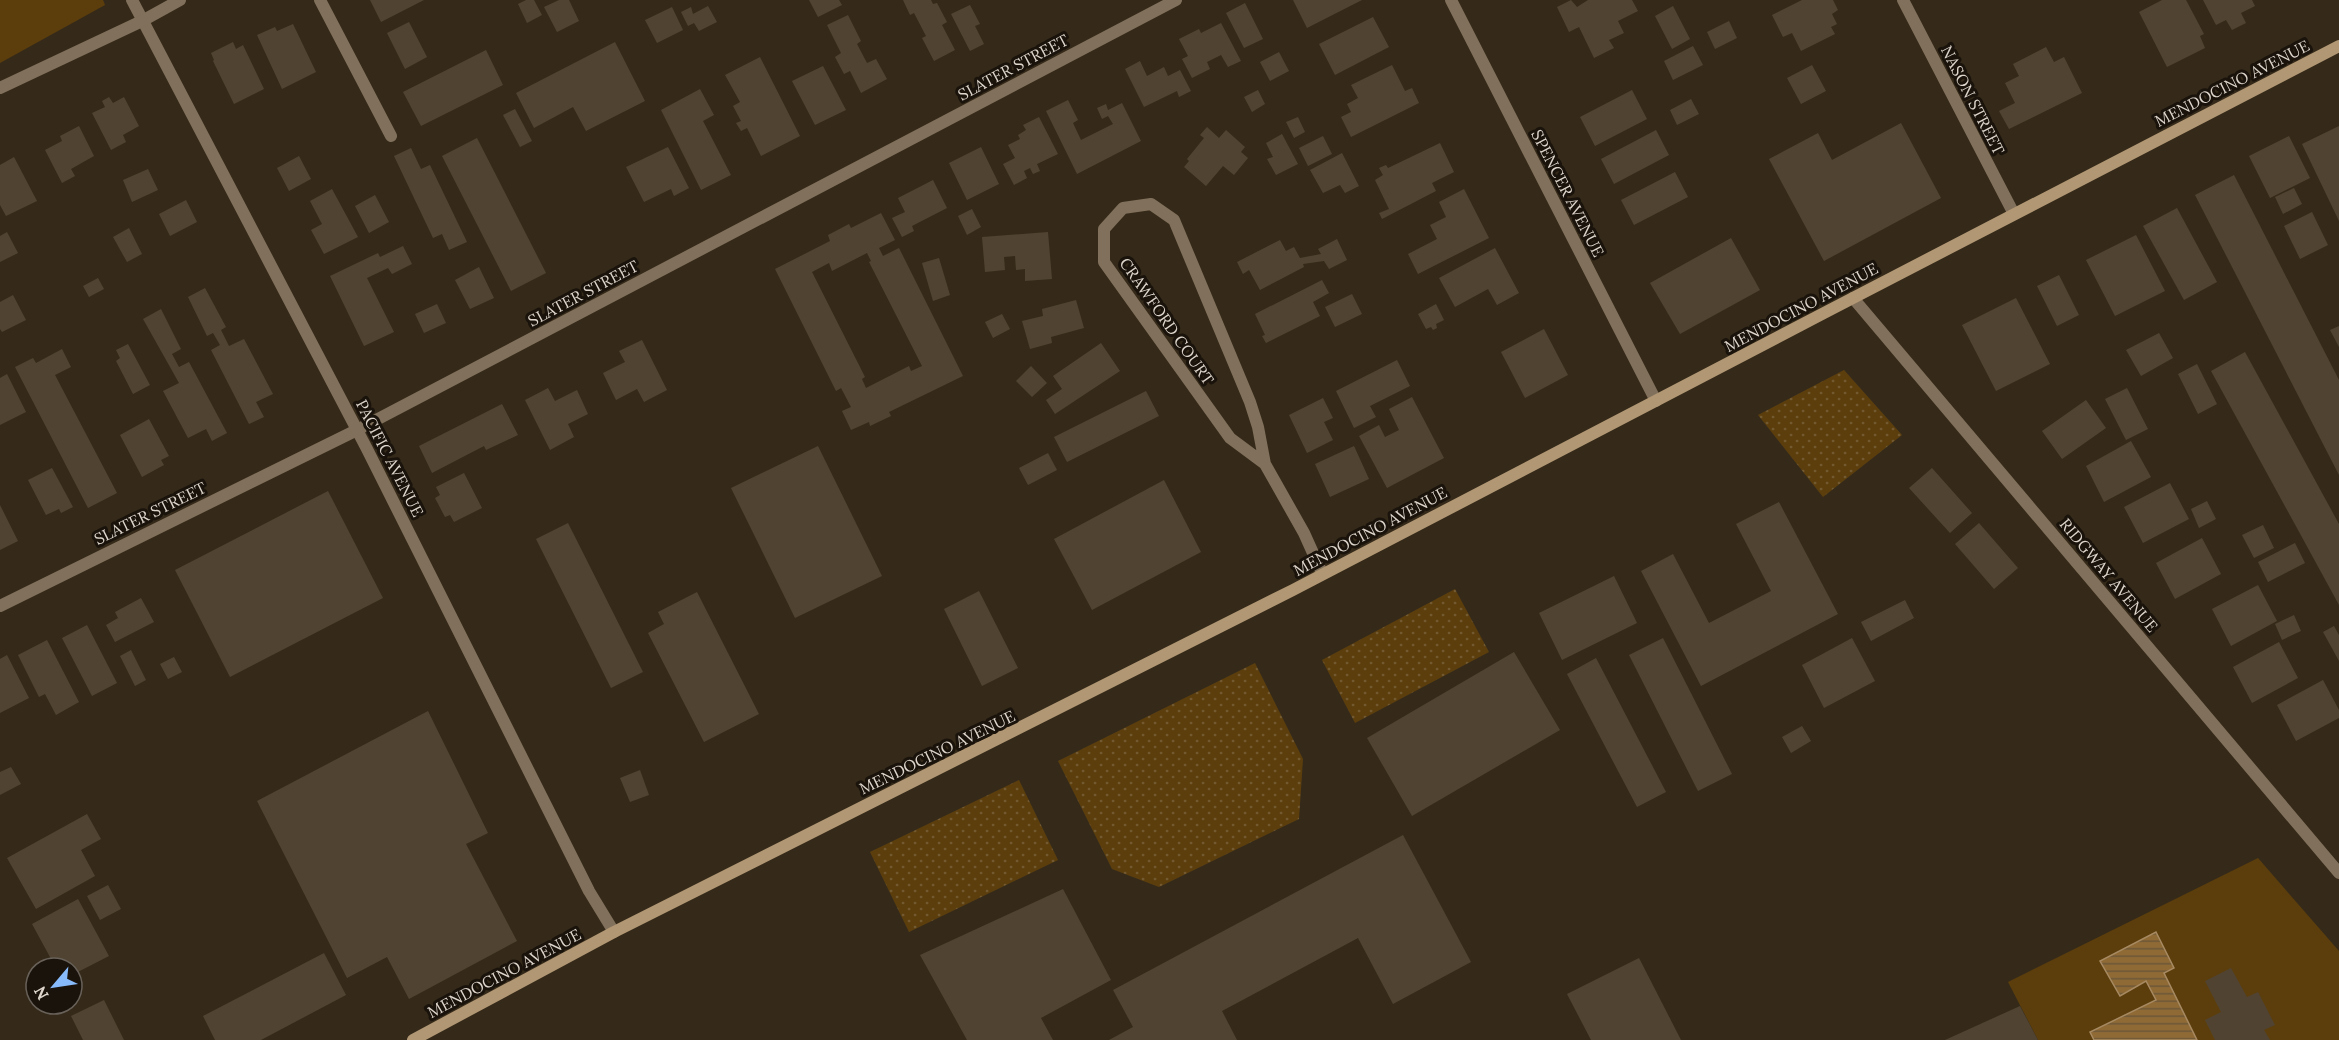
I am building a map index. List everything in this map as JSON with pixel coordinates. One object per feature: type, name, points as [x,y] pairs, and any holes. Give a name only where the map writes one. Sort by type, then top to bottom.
[{"type":"main road","name":"MENDOCINO AVENUE","points":[[413,1040],[614,932],[1293,591],[1323,573],[2339,46]]},
{"type":"street","name":"PACIFIC AVENUE","points":[[132,0],[357,430],[589,891],[614,932]]},
{"type":"street","points":[[0,88],[142,21],[180,0]]},
{"type":"street","points":[[320,0],[391,136]]},
{"type":"street","name":"SLATER STREET","points":[[0,606],[357,430],[1176,0]]},
{"type":"street","name":"SPENCER AVENUE","points":[[1451,0],[1656,400]]},
{"type":"street","name":"NASON STREET","points":[[1903,0],[2014,214]]},
{"type":"street","name":"CRAWFORD COURT","points":[[1264,464],[1230,438],[1104,262],[1104,230],[1123,208],[1151,204],[1174,220],[1250,402],[1258,427],[1264,464],[1304,533],[1323,573]]},
{"type":"street","name":"RIDGWAY AVENUE","points":[[1853,298],[2339,873]]},
{"type":"shaded area","points":[[0,0],[103,0],[105,5],[0,63]]},
{"type":"shaded area","points":[[1844,370],[1902,435],[1823,497],[1758,415]]},
{"type":"shaded area","points":[[1455,589],[1489,652],[1355,723],[1322,660]]},
{"type":"shaded area","points":[[1255,663],[1303,759],[1299,819],[1159,887],[1112,869],[1058,761]]},
{"type":"shaded area","points":[[1019,780],[1058,860],[909,932],[870,852]]},
{"type":"shaded area","points":[[2258,858],[2339,951],[2339,1040],[2038,1040],[2008,982]]},
{"type":"shaded area","points":[[2156,932],[2174,968],[2164,973],[2197,1040],[2094,1040],[2090,1032],[2156,1000],[2146,981],[2120,996],[2100,961]]},
{"type":"building","points":[[370,0],[424,0],[381,22]]},
{"type":"building","points":[[526,0],[534,0],[542,15],[527,23],[518,4]]},
{"type":"building","points":[[559,0],[569,0],[579,21],[557,32],[544,7]]},
{"type":"building","points":[[809,0],[839,0],[842,5],[818,17]]},
{"type":"building","points":[[903,0],[931,0],[933,4],[937,3],[947,22],[942,25],[955,50],[934,61],[922,38],[926,36],[914,13],[910,15]]},
{"type":"building","points":[[1293,0],[1362,0],[1307,28]]},
{"type":"building","points":[[1571,0],[1577,7],[1588,0],[1632,0],[1638,11],[1618,21],[1624,33],[1609,40],[1614,48],[1594,58],[1579,27],[1569,32],[1557,7]]},
{"type":"building","points":[[1802,0],[1833,0],[1838,10],[1832,14],[1837,24],[1831,27],[1835,34],[1801,51],[1792,33],[1783,37],[1772,15]]},
{"type":"building","points":[[2162,0],[2186,0],[2204,34],[2200,36],[2205,48],[2167,67],[2139,12]]},
{"type":"building","points":[[2203,0],[2252,0],[2255,6],[2241,13],[2246,23],[2232,30],[2226,20],[2216,25]]},
{"type":"building","points":[[1245,3],[1263,39],[1244,48],[1226,13]]},
{"type":"building","points":[[970,5],[980,24],[975,26],[984,44],[970,51],[951,14]]},
{"type":"building","points":[[708,6],[717,22],[699,31],[694,23],[688,26],[681,12],[691,7],[693,14]]},
{"type":"building","points":[[1673,6],[1690,39],[1672,49],[1655,16]]},
{"type":"building","points":[[672,7],[683,30],[657,43],[645,20]]},
{"type":"building","points":[[848,15],[861,41],[857,44],[867,63],[876,59],[887,79],[861,93],[850,71],[844,74],[835,57],[841,53],[827,25]]},
{"type":"building","points":[[1373,17],[1389,47],[1335,75],[1319,44]]},
{"type":"building","points":[[1729,21],[1737,38],[1715,49],[1707,32]]},
{"type":"building","points":[[409,22],[427,57],[405,69],[387,33]]},
{"type":"building","points":[[1221,23],[1241,61],[1228,67],[1221,55],[1207,62],[1210,69],[1192,78],[1182,59],[1188,56],[1179,39],[1199,29],[1201,33]]},
{"type":"building","points":[[293,24],[316,72],[282,89],[257,35],[275,27],[277,31]]},
{"type":"building","points":[[233,42],[236,49],[243,45],[264,89],[234,104],[211,53]]},
{"type":"building","points":[[615,42],[645,101],[586,131],[573,107],[534,128],[516,93]]},
{"type":"building","points":[[1693,46],[1703,65],[1673,80],[1664,61]]},
{"type":"building","points":[[2046,47],[2054,62],[2064,57],[2082,93],[2009,129],[1999,111],[2015,103],[2005,83],[2019,76],[2013,64]]},
{"type":"building","points":[[486,50],[503,85],[421,126],[403,92]]},
{"type":"building","points":[[1279,52],[1289,71],[1270,81],[1260,62]]},
{"type":"building","points":[[760,57],[800,136],[761,156],[747,128],[741,131],[736,123],[741,121],[733,106],[740,102],[725,75]]},
{"type":"building","points":[[1140,61],[1147,76],[1164,67],[1168,76],[1180,70],[1191,91],[1179,97],[1177,91],[1144,107],[1125,69]]},
{"type":"building","points":[[1392,65],[1405,91],[1412,88],[1419,103],[1351,137],[1341,117],[1351,112],[1347,104],[1358,98],[1351,85]]},
{"type":"building","points":[[1812,65],[1826,91],[1801,104],[1787,78]]},
{"type":"building","points":[[823,66],[846,110],[815,125],[792,81]]},
{"type":"building","points":[[700,89],[714,115],[703,121],[731,175],[701,190],[661,110]]},
{"type":"building","points":[[1258,90],[1265,104],[1252,112],[1244,97]]},
{"type":"building","points":[[1632,90],[1647,119],[1595,146],[1580,117]]},
{"type":"building","points":[[109,97],[113,103],[124,97],[139,126],[123,135],[126,142],[111,150],[92,113],[105,107],[102,101]]},
{"type":"building","points":[[1691,99],[1699,114],[1677,125],[1670,110]]},
{"type":"building","points":[[1068,100],[1078,120],[1073,123],[1081,140],[1113,124],[1108,116],[1102,119],[1097,108],[1106,104],[1108,110],[1122,103],[1141,141],[1077,174],[1046,111]]},
{"type":"building","points":[[515,109],[532,141],[520,147],[503,115]]},
{"type":"building","points":[[1039,117],[1058,154],[1037,164],[1040,171],[1033,174],[1030,168],[1024,171],[1027,178],[1014,185],[1003,164],[1015,158],[1008,145],[1020,139],[1018,135],[1026,130],[1023,125]]},
{"type":"building","points":[[1298,117],[1305,132],[1294,138],[1286,122]]},
{"type":"building","points":[[1901,123],[1941,198],[1824,261],[1769,159],[1818,133],[1832,160]]},
{"type":"building","points":[[79,126],[94,156],[71,169],[75,176],[62,183],[45,150],[62,141],[60,136]]},
{"type":"building","points":[[2339,126],[2339,221],[2302,144]]},
{"type":"building","points":[[1207,127],[1219,138],[1226,130],[1245,147],[1241,152],[1248,158],[1234,175],[1223,166],[1206,186],[1184,167],[1189,161],[1187,159],[1204,138],[1200,135]]},
{"type":"building","points":[[1656,130],[1669,155],[1614,184],[1601,159]]},
{"type":"building","points":[[1282,134],[1298,164],[1276,175],[1267,159],[1273,157],[1266,143]]},
{"type":"building","points":[[1323,136],[1332,154],[1308,166],[1299,148]]},
{"type":"building","points":[[2289,136],[2310,178],[2270,198],[2249,156]]},
{"type":"building","points":[[477,138],[546,273],[511,291],[442,156]]},
{"type":"building","points":[[1440,143],[1454,172],[1432,183],[1436,191],[1382,219],[1379,213],[1389,209],[1375,180],[1383,175],[1379,168],[1386,165],[1388,168]]},
{"type":"building","points":[[668,147],[689,188],[674,196],[671,189],[644,202],[626,167]]},
{"type":"building","points":[[981,147],[999,184],[967,200],[949,163]]},
{"type":"building","points":[[411,148],[421,169],[430,165],[467,242],[449,250],[442,234],[433,238],[394,156]]},
{"type":"building","points":[[1342,153],[1359,186],[1345,193],[1340,185],[1323,193],[1310,170]]},
{"type":"building","points":[[299,156],[311,179],[289,191],[277,168]]},
{"type":"building","points":[[14,157],[37,201],[6,216],[0,205],[0,165]]},
{"type":"building","points":[[148,169],[158,190],[132,202],[123,180]]},
{"type":"building","points":[[1675,172],[1688,197],[1634,225],[1621,200]]},
{"type":"building","points":[[2234,175],[2339,380],[2339,475],[2195,195]]},
{"type":"building","points":[[933,180],[947,208],[912,226],[914,231],[902,237],[892,218],[905,212],[898,198]]},
{"type":"building","points":[[2294,188],[2302,204],[2283,214],[2275,197]]},
{"type":"building","points":[[332,189],[358,237],[324,254],[311,230],[322,224],[310,201]]},
{"type":"building","points":[[1464,189],[1489,238],[1418,274],[1408,254],[1437,239],[1430,225],[1446,217],[1439,202]]},
{"type":"building","points":[[375,195],[389,222],[369,233],[355,206]]},
{"type":"building","points":[[186,200],[197,222],[170,236],[159,214]]},
{"type":"building","points":[[2177,208],[2217,282],[2184,300],[2143,226]]},
{"type":"building","points":[[972,209],[981,227],[967,235],[958,216]]},
{"type":"building","points":[[2312,212],[2328,245],[2300,259],[2284,226]]},
{"type":"building","points":[[881,213],[895,240],[879,248],[883,256],[899,248],[963,376],[889,412],[891,416],[870,426],[869,422],[851,430],[842,411],[851,407],[841,388],[836,391],[775,269],[830,241],[828,235],[849,224],[851,228]],"holes":[[[867,253],[871,261],[869,262],[922,366],[911,371],[909,366],[866,388],[862,379],[865,377],[812,272],[829,263],[832,271]]]},
{"type":"building","points":[[129,228],[142,254],[127,262],[113,237]]},
{"type":"building","points":[[7,232],[18,253],[0,262],[0,236]]},
{"type":"building","points":[[1048,232],[1052,279],[1025,281],[1025,269],[1016,270],[1015,256],[1004,257],[1005,270],[985,272],[982,237]]},
{"type":"building","points":[[2136,235],[2165,291],[2115,316],[2086,260]]},
{"type":"building","points":[[1731,238],[1760,290],[1680,334],[1650,283]]},
{"type":"building","points":[[1337,239],[1347,260],[1329,269],[1324,261],[1303,264],[1304,267],[1260,290],[1249,270],[1243,274],[1237,262],[1280,240],[1286,251],[1294,247],[1300,258],[1321,254],[1318,249]]},
{"type":"building","points":[[403,246],[412,264],[392,274],[388,268],[367,278],[394,332],[364,346],[330,276],[378,253],[380,257]]},
{"type":"building","points":[[1495,248],[1519,293],[1497,305],[1488,289],[1455,307],[1439,278]]},
{"type":"building","points":[[939,258],[950,295],[933,301],[922,263]]},
{"type":"building","points":[[479,267],[494,298],[470,309],[455,280]]},
{"type":"building","points":[[2059,275],[2079,315],[2057,326],[2037,286]]},
{"type":"building","points":[[98,278],[104,289],[89,297],[83,286]]},
{"type":"building","points":[[1322,280],[1329,293],[1313,302],[1320,316],[1266,343],[1262,336],[1265,335],[1255,314]]},
{"type":"building","points":[[205,288],[226,327],[221,330],[229,346],[244,339],[273,394],[256,402],[264,417],[249,424],[211,350],[220,345],[213,333],[207,336],[188,297]]},
{"type":"building","points":[[1352,294],[1362,314],[1335,327],[1325,307]]},
{"type":"building","points":[[13,295],[26,320],[2,332],[0,302]]},
{"type":"building","points":[[2016,298],[2050,364],[1996,391],[1962,325]]},
{"type":"building","points":[[1076,300],[1084,328],[1051,337],[1052,343],[1030,349],[1022,321],[1043,316],[1042,309]]},
{"type":"building","points":[[437,304],[446,323],[424,333],[415,314]]},
{"type":"building","points":[[1436,304],[1444,320],[1436,324],[1437,328],[1433,330],[1431,327],[1426,329],[1418,314]]},
{"type":"building","points":[[161,309],[181,349],[172,354],[179,367],[189,362],[227,433],[212,441],[206,429],[188,438],[163,391],[179,383],[143,319]]},
{"type":"building","points":[[1002,314],[1010,329],[993,338],[985,322]]},
{"type":"building","points":[[2339,326],[2339,347],[2330,330]]},
{"type":"building","points":[[1544,329],[1568,375],[1525,398],[1501,352]]},
{"type":"building","points":[[2159,333],[2173,358],[2141,376],[2126,350]]},
{"type":"building","points":[[642,340],[667,390],[644,402],[637,389],[616,400],[603,373],[625,362],[619,351]]},
{"type":"building","points":[[1101,343],[1120,371],[1055,414],[1046,400],[1062,389],[1053,376]]},
{"type":"building","points":[[128,344],[150,385],[133,394],[116,361],[120,358],[116,350]]},
{"type":"building","points":[[62,349],[71,367],[55,375],[117,493],[88,508],[15,367],[33,358],[36,363]]},
{"type":"building","points":[[2245,352],[2339,524],[2339,605],[2211,371]]},
{"type":"building","points":[[1397,360],[1410,386],[1370,406],[1376,417],[1354,428],[1336,391]]},
{"type":"building","points":[[2197,364],[2217,404],[2198,414],[2178,374]]},
{"type":"building","points":[[1031,366],[1047,383],[1032,397],[1016,381]]},
{"type":"building","points":[[7,374],[26,412],[0,425],[0,378]]},
{"type":"building","points":[[548,388],[555,401],[577,390],[588,414],[568,424],[574,437],[550,450],[525,400]]},
{"type":"building","points":[[2127,388],[2148,429],[2126,440],[2105,399]]},
{"type":"building","points":[[1146,391],[1159,416],[1067,462],[1054,437]]},
{"type":"building","points":[[1412,397],[1444,458],[1387,488],[1359,436],[1379,425],[1385,437],[1399,430],[1389,409]]},
{"type":"building","points":[[1323,398],[1333,418],[1324,422],[1333,440],[1307,453],[1289,415]]},
{"type":"building","points":[[2086,400],[2106,428],[2062,459],[2042,431]]},
{"type":"building","points":[[502,404],[518,435],[486,450],[484,446],[432,473],[419,446]]},
{"type":"building","points":[[149,419],[169,456],[161,460],[164,465],[142,477],[120,435]]},
{"type":"building","points":[[2131,441],[2151,477],[2104,502],[2086,466]]},
{"type":"building","points":[[818,446],[882,576],[795,618],[731,488]]},
{"type":"building","points":[[1354,446],[1369,479],[1330,497],[1315,464]]},
{"type":"building","points":[[1048,453],[1057,470],[1028,485],[1019,468]]},
{"type":"building","points":[[52,468],[73,507],[61,513],[59,509],[46,515],[28,480]]},
{"type":"building","points":[[1932,468],[1972,513],[1950,533],[1909,488]]},
{"type":"building","points":[[464,473],[482,508],[454,522],[450,515],[445,517],[435,498],[440,495],[436,487]]},
{"type":"building","points":[[1164,480],[1201,552],[1092,610],[1054,539]]},
{"type":"building","points":[[2170,483],[2189,519],[2143,543],[2124,507]]},
{"type":"building","points":[[328,491],[383,598],[230,677],[175,570]]},
{"type":"building","points":[[2207,501],[2216,519],[2199,528],[2191,509]]},
{"type":"building","points":[[1779,502],[1838,614],[1701,686],[1641,571],[1673,554],[1709,623],[1771,591],[1736,524]]},
{"type":"building","points":[[0,505],[18,541],[0,550]]},
{"type":"building","points":[[568,523],[643,672],[611,688],[536,539]]},
{"type":"building","points":[[1979,523],[2018,568],[1994,589],[1955,544]]},
{"type":"building","points":[[2263,525],[2274,548],[2254,558],[2242,535]]},
{"type":"building","points":[[2202,538],[2221,574],[2175,599],[2156,563]]},
{"type":"building","points":[[2295,543],[2305,563],[2268,582],[2258,562]]},
{"type":"building","points":[[1614,576],[1637,623],[1562,660],[1539,613]]},
{"type":"building","points":[[2258,585],[2277,621],[2231,646],[2212,609]]},
{"type":"building","points":[[979,591],[1018,668],[982,686],[944,609]]},
{"type":"building","points":[[697,592],[759,714],[704,742],[648,633],[664,624],[658,612]]},
{"type":"building","points":[[141,598],[154,622],[115,642],[106,625],[118,618],[115,612]]},
{"type":"building","points":[[1905,600],[1914,618],[1871,641],[1861,622]]},
{"type":"building","points":[[2294,615],[2301,631],[2282,640],[2275,624]]},
{"type":"building","points":[[87,625],[117,683],[92,696],[62,638]]},
{"type":"building","points":[[2334,626],[2339,635],[2339,661],[2323,632]]},
{"type":"building","points":[[1663,638],[1732,774],[1698,791],[1629,655]]},
{"type":"building","points":[[1852,638],[1875,681],[1824,708],[1802,665]]},
{"type":"building","points":[[47,640],[79,702],[56,715],[45,694],[39,697],[18,655]]},
{"type":"building","points":[[2279,642],[2298,678],[2252,703],[2233,667]]},
{"type":"building","points":[[131,650],[146,680],[135,686],[120,656]]},
{"type":"building","points":[[1514,652],[1560,730],[1412,816],[1367,738]]},
{"type":"building","points":[[7,655],[29,698],[0,713],[0,659]]},
{"type":"building","points":[[174,657],[182,672],[168,679],[160,664]]},
{"type":"building","points":[[1596,658],[1666,792],[1637,807],[1567,674]]},
{"type":"building","points":[[2323,680],[2339,710],[2339,718],[2296,741],[2277,705]]},
{"type":"building","points":[[428,711],[488,833],[466,844],[517,941],[409,999],[387,957],[347,978],[257,801]]},
{"type":"building","points":[[1802,726],[1811,741],[1791,753],[1782,737]]},
{"type":"building","points":[[11,767],[21,784],[0,795],[0,772]]},
{"type":"building","points":[[640,770],[649,795],[630,802],[620,778]]},
{"type":"building","points":[[87,814],[101,839],[81,850],[95,876],[36,909],[7,858]]},
{"type":"building","points":[[1403,835],[1471,962],[1393,1004],[1358,938],[1222,1011],[1237,1040],[1109,1040],[1133,1027],[1113,990]]},
{"type":"building","points":[[108,885],[121,909],[100,920],[87,896]]},
{"type":"building","points":[[1063,889],[1111,980],[1041,1018],[1053,1040],[967,1040],[920,955]]},
{"type":"building","points":[[78,899],[109,956],[84,969],[84,956],[49,956],[32,924]]},
{"type":"building","points":[[324,953],[346,995],[261,1040],[215,1040],[203,1016]]},
{"type":"building","points":[[1639,958],[1681,1040],[1591,1040],[1567,994]]},
{"type":"building","points":[[2231,968],[2247,997],[2258,992],[2275,1025],[2264,1030],[2270,1040],[2215,1040],[2205,1020],[2221,1012],[2205,981]]},
{"type":"building","points":[[104,1000],[124,1040],[83,1040],[71,1016],[84,1016],[84,1010]]},
{"type":"building","points":[[2020,1006],[2038,1040],[1945,1040]]}]
